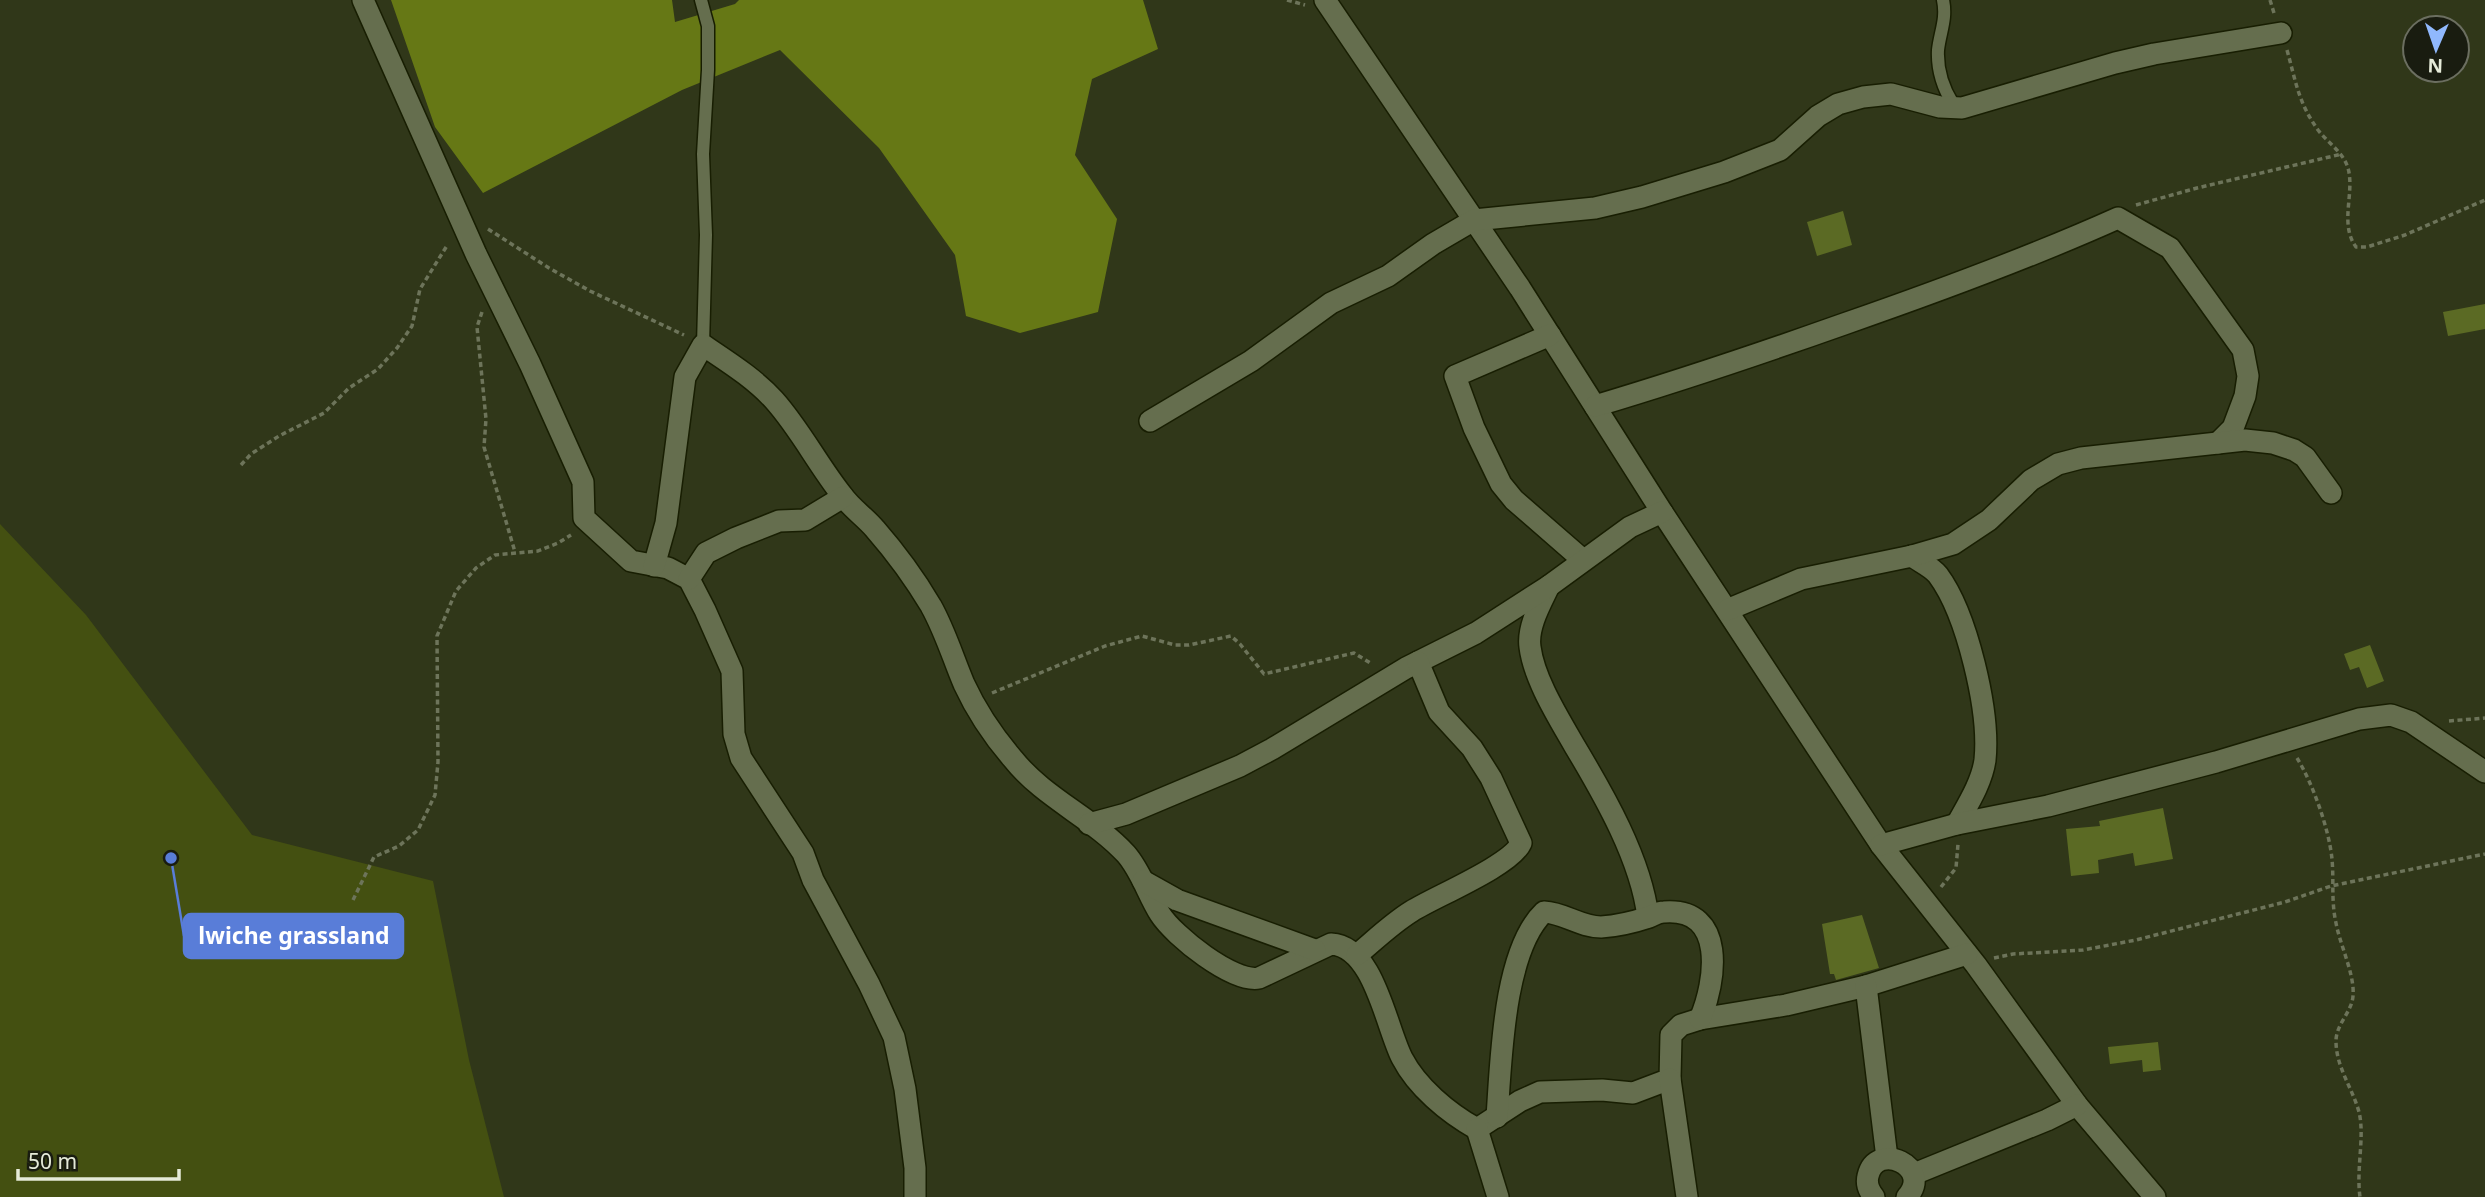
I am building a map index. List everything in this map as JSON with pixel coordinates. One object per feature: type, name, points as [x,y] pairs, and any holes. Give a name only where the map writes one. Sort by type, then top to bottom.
[{"type":"street","points":[[363,0],[583,482],[584,518],[631,561],[668,568],[689,579],[714,629],[732,671],[734,734],[741,758],[803,853],[814,880],[894,1037],[905,1089],[915,1168],[915,1197]]},
{"type":"street","points":[[1325,0],[1550,335],[1828,768],[1881,845],[1927,901],[2077,1105],[2155,1197]]},
{"type":"street","points":[[1150,421],[1251,361],[1331,303],[1388,276],[1433,244],[1474,220],[1595,208],[1713,176],[1780,150],[1818,116],[1838,104],[1863,97],[1891,94],[1940,107],[1962,108],[2115,63],[2281,33]]},
{"type":"street","points":[[1595,406],[1746,359],[1888,309],[1985,273],[2118,218],[2170,248],[2243,350],[2248,376],[2245,396],[2233,428],[2218,443]]},
{"type":"street","points":[[1550,335],[1454,376],[1474,428],[1501,484],[1514,500],[1583,560]]},
{"type":"street","points":[[653,566],[666,523],[685,377],[703,345],[738,368],[774,400],[843,497],[874,528],[905,567],[946,635],[965,685],[1013,761],[1127,856],[1161,915],[1183,940],[1223,967],[1250,979],[1259,978],[1331,944],[1338,944],[1357,955],[1373,981],[1403,1059],[1421,1085],[1477,1129],[1498,1197]]},
{"type":"street","points":[[1727,610],[1801,579],[1912,556],[1953,544],[1989,520],[2031,480],[2058,464],[2081,458],[2245,440],[2273,443],[2305,457],[2331,493]]},
{"type":"street","points":[[689,579],[706,553],[779,521],[805,520],[843,497]]},
{"type":"street","points":[[1090,824],[1126,814],[1240,766],[1412,665],[1476,633],[1549,586],[1630,527],[1662,512]]},
{"type":"street","points":[[1912,556],[1937,573],[1959,617],[1976,670],[1986,722],[1985,762],[1976,788],[1958,824]]},
{"type":"street","points":[[1549,586],[1537,612],[1529,644],[1534,664],[1555,712],[1602,792],[1639,872],[1648,917]]},
{"type":"street","points":[[1357,955],[1387,928],[1489,870],[1516,852],[1521,843],[1491,778],[1472,748],[1439,712],[1412,665]]},
{"type":"street","points":[[1881,845],[1958,824],[2048,806],[2359,719],[2391,715],[2411,722],[2485,772]]},
{"type":"street","points":[[1142,880],[1177,900],[1315,950]]},
{"type":"street","points":[[1497,1117],[1510,991],[1525,942],[1544,912],[1555,912],[1590,927],[1611,926],[1661,912],[1686,914],[1697,919],[1711,939],[1712,951],[1709,996],[1700,1019]]},
{"type":"street","points":[[1687,1197],[1670,1079],[1671,1035],[1681,1025],[1700,1019],[1786,1005],[1971,960]]},
{"type":"street","points":[[1866,986],[1887,1158]]},
{"type":"street","points":[[1477,1129],[1520,1101],[1540,1092],[1602,1090],[1633,1093],[1670,1079]]},
{"type":"street","points":[[1914,1174],[2047,1120],[2077,1105]]},
{"type":"street","points":[[1868,1196],[1869,1172],[1875,1164],[1887,1158],[1906,1164],[1914,1174],[1914,1186],[1907,1197]]},
{"type":"lane","points":[[701,0],[708,26],[703,154],[706,235],[703,345]]},
{"type":"lane","points":[[1943,0],[1946,14],[1938,51],[1940,76],[1952,104],[1962,108]]},
{"type":"path","points":[[2270,0],[2300,100],[2319,130],[2342,154],[2348,168],[2348,230],[2356,247],[2367,247],[2405,235],[2485,200]]},
{"type":"path","points":[[2118,218],[2129,207],[2342,154]]},
{"type":"path","points":[[241,465],[251,454],[279,436],[324,413],[349,388],[377,369],[397,348],[412,326],[420,289],[462,221]]},
{"type":"path","points":[[486,228],[590,291],[641,313],[703,345]]},
{"type":"path","points":[[489,279],[477,327],[486,419],[484,447],[515,552]]},
{"type":"path","points":[[353,900],[374,857],[399,846],[418,830],[435,795],[438,762],[437,636],[456,591],[476,568],[495,555],[538,551],[558,543],[575,532],[584,518]]},
{"type":"path","points":[[974,701],[1105,646],[1142,636],[1182,645],[1231,636],[1264,674],[1354,653],[1374,665],[1412,665]]},
{"type":"path","points":[[2286,739],[2306,773],[2330,845],[2332,906],[2353,997],[2336,1038],[2345,1082],[2359,1112],[2362,1133],[2357,1182],[2360,1197]]},
{"type":"path","points":[[1927,901],[1956,868],[1959,854],[1958,824]]},
{"type":"path","points":[[1971,960],[2013,954],[2083,950],[2136,940],[2285,902],[2331,886],[2485,853]]},
{"type":"green space","points":[[391,0],[672,0],[675,22],[735,4],[739,0],[1143,0],[1158,49],[1092,79],[1075,155],[1117,219],[1098,312],[1020,333],[966,316],[955,255],[879,148],[780,50],[682,90],[483,193],[435,127]]},
{"type":"green space","points":[[0,524],[86,615],[252,835],[433,881],[469,1060],[504,1197],[0,1197]]},
{"type":"building","points":[[1843,211],[1852,245],[1817,256],[1807,222]]},
{"type":"building","points":[[2485,304],[2485,329],[2448,336],[2443,312]]},
{"type":"building","points":[[2370,645],[2384,681],[2367,688],[2359,667],[2350,670],[2344,654]]},
{"type":"building","points":[[2163,808],[2173,859],[2135,866],[2133,853],[2098,860],[2099,873],[2071,876],[2066,829],[2100,826],[2099,821]]},
{"type":"building","points":[[1862,915],[1879,968],[1836,980],[1834,974],[1830,974],[1822,924]]},
{"type":"building","points":[[2158,1042],[2161,1070],[2143,1072],[2142,1060],[2110,1064],[2108,1047]]},
{"type":"place","name":"lwiche grassland","points":[[171,858]]}]
